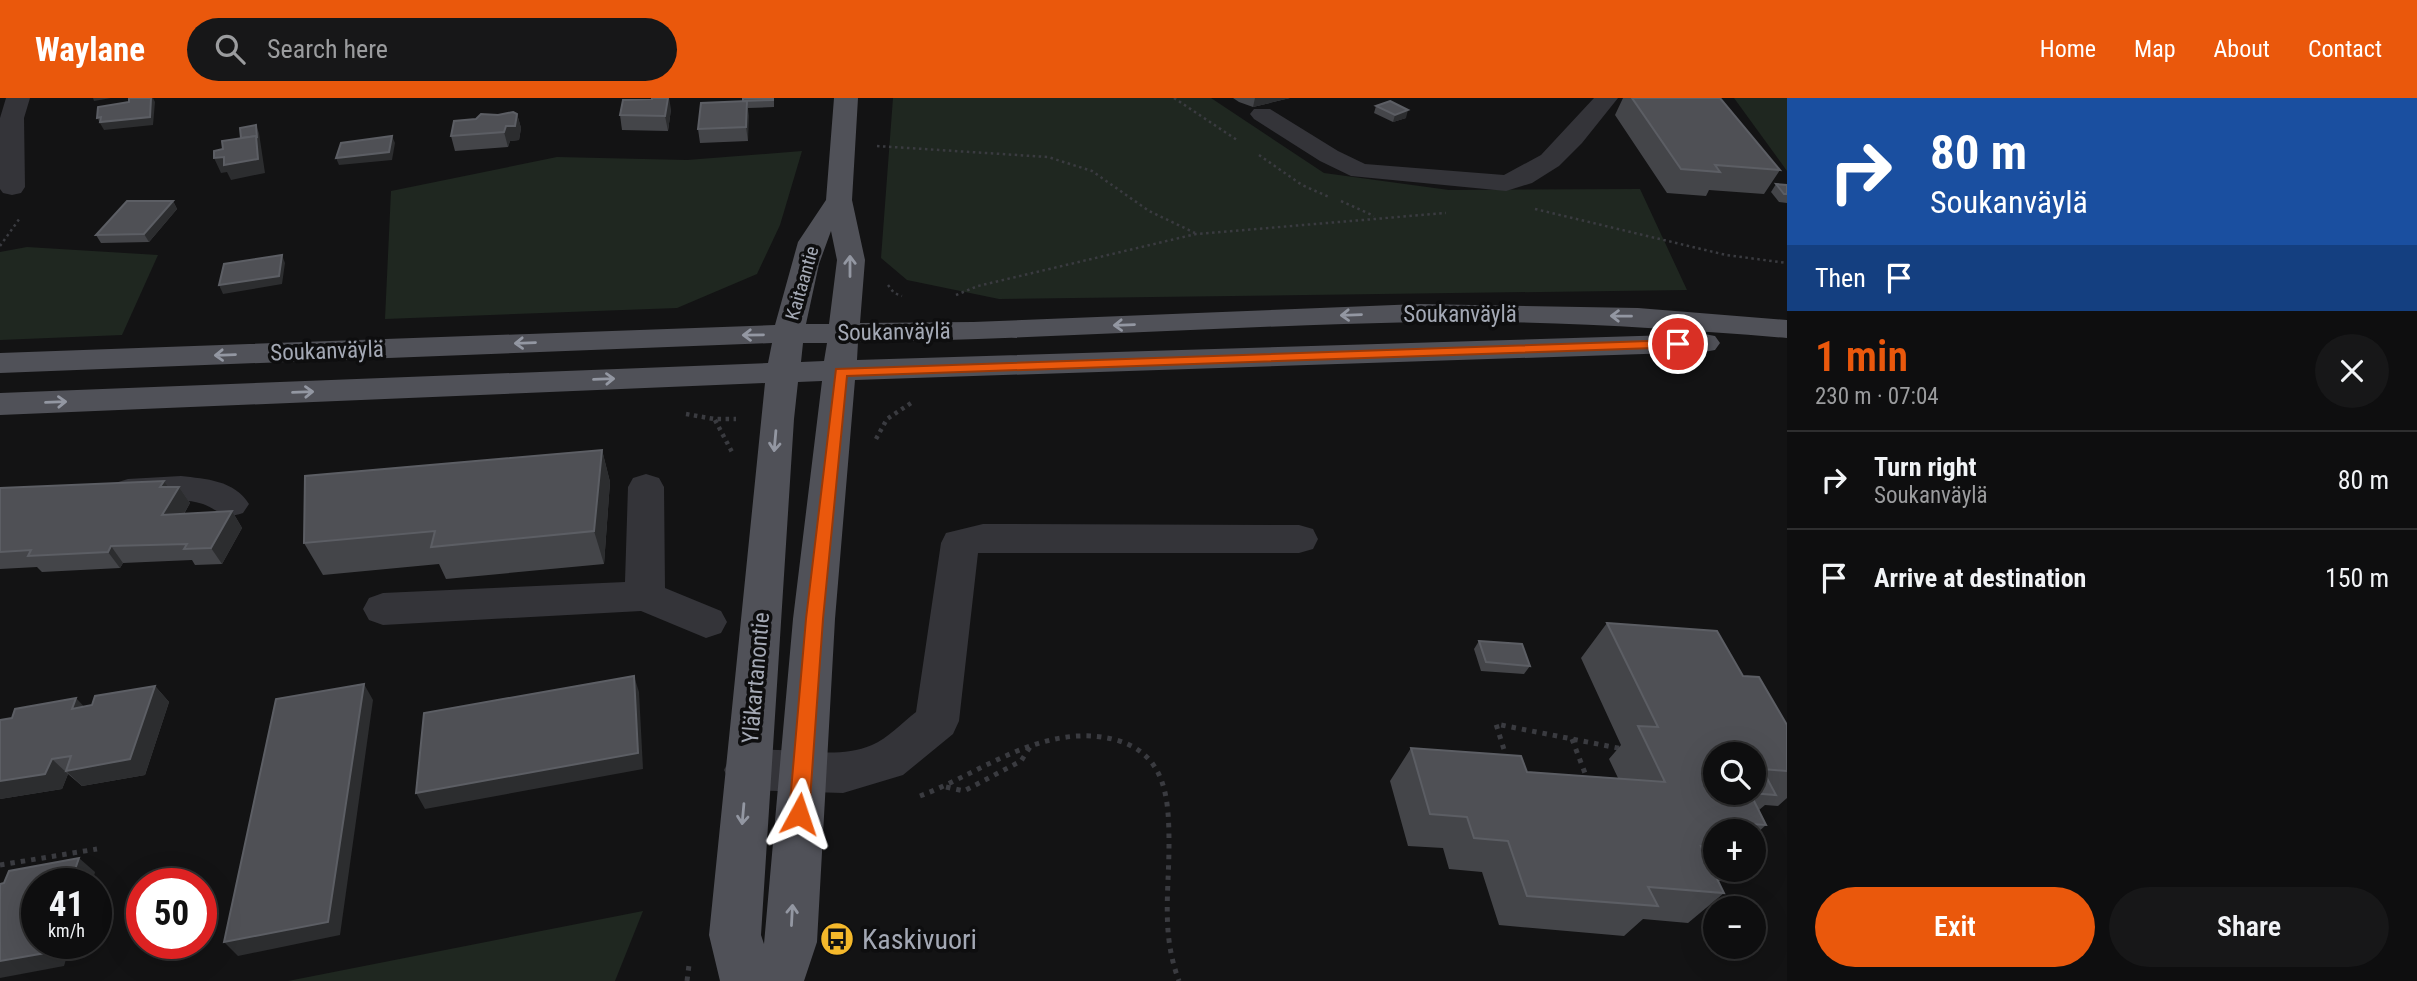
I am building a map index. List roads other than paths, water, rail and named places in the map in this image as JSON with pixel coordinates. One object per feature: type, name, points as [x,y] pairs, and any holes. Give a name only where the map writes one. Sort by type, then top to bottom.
[{"type":"main road","name":"Kaitaantie","points":[[840,372],[851,260],[839,200],[846,98]]},
{"type":"main road","name":"Kaitaantie","points":[[785,354],[813,240],[839,200]]},
{"type":"main road","name":"Soukanväylä","points":[[0,404],[785,354],[845,333],[1419,313],[1638,317],[1787,329]]},
{"type":"main road","name":"Soukanväylä","points":[[0,363],[785,354],[840,372],[1787,340]]},
{"type":"main road","name":"Yläkartanontie","points":[[747,981],[735,935],[774,444],[785,354]]},
{"type":"main road","points":[[777,981],[791,942],[817,593],[840,372]]},
{"type":"street","points":[[12,187],[12,118],[18,98]]},
{"type":"street","points":[[1262,114],[1329,156],[1360,171],[1506,183],[1526,178],[1546,167],[1606,98]]},
{"type":"street","points":[[645,596],[646,487]]},
{"type":"street","points":[[97,493],[181,489],[211,492],[230,504]]},
{"type":"street","points":[[747,770],[843,773],[887,761],[937,721],[960,543],[983,538],[1299,539]]},
{"type":"street","points":[[383,609],[645,596],[706,622]]},
{"type":"place","name":"Kaskivuori","points":[[837,939]]}]
